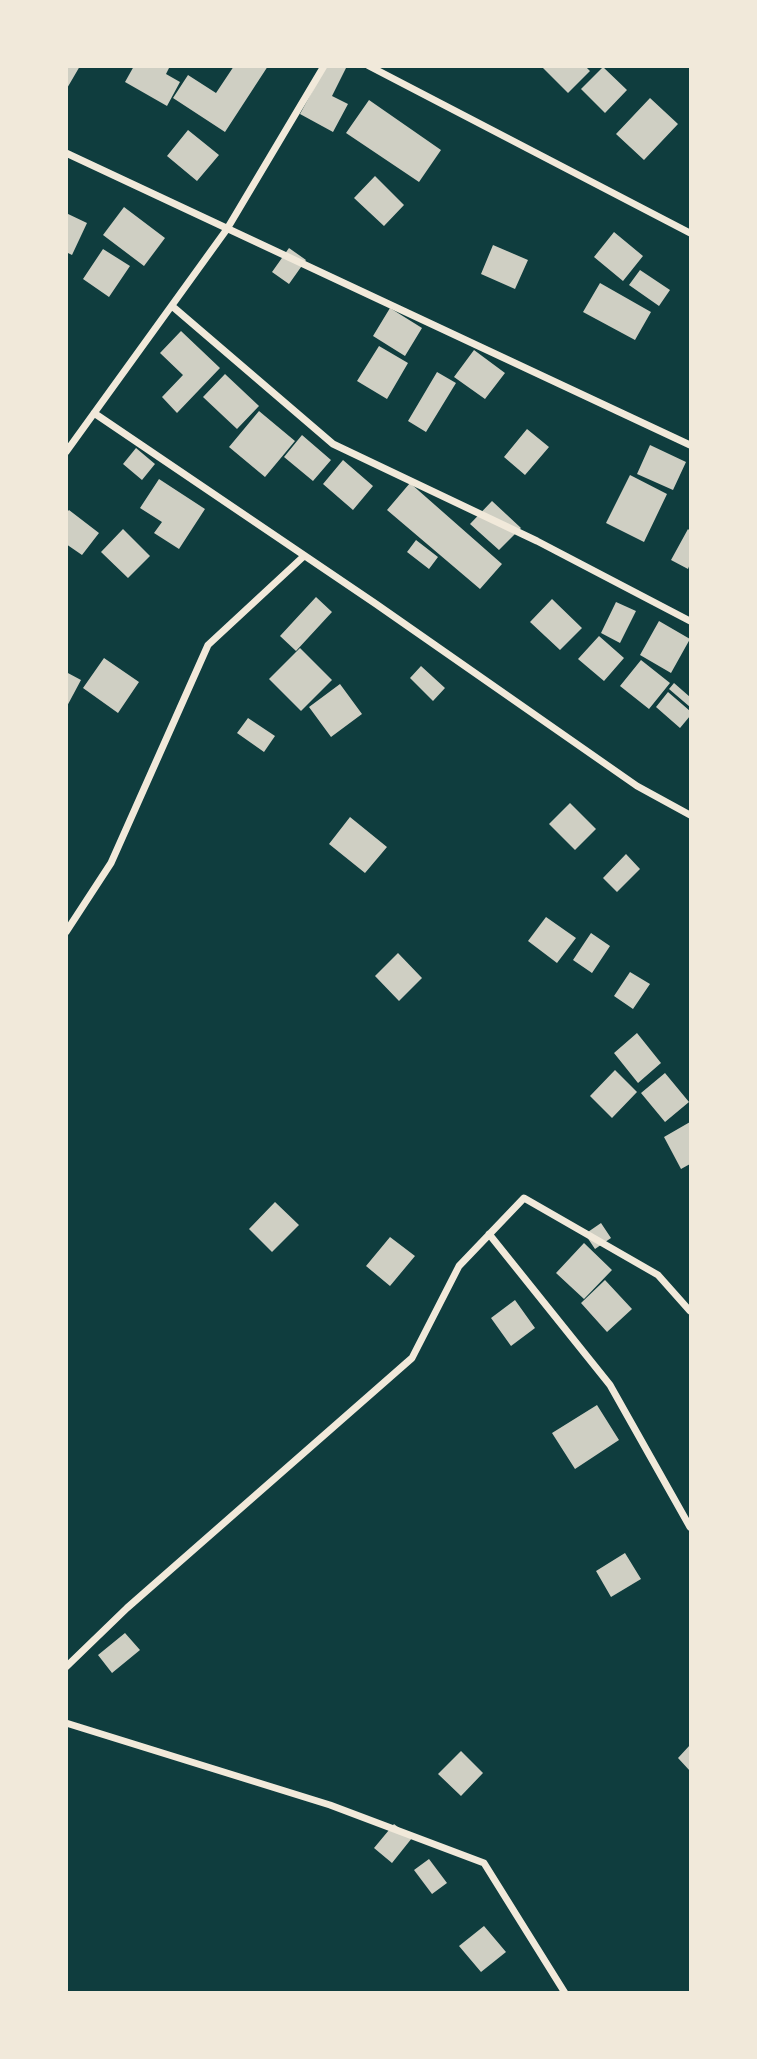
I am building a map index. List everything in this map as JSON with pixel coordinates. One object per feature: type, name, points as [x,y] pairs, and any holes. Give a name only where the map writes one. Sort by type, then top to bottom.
[{"type":"street","points":[[66,452],[227,229],[324,66]]},
{"type":"street","points":[[369,66],[691,233]]},
{"type":"street","points":[[66,153],[691,445]]},
{"type":"street","points":[[172,306],[333,444],[537,541],[691,621]]},
{"type":"street","points":[[94,413],[637,786],[691,815]]},
{"type":"street","points":[[66,932],[111,863],[208,645],[304,556]]},
{"type":"street","points":[[66,1667],[127,1608],[412,1358],[459,1266],[524,1198],[658,1275],[691,1311]]},
{"type":"street","points":[[489,1234],[610,1385],[691,1527]]},
{"type":"street","points":[[66,1723],[330,1805],[484,1863],[565,1993]]},
{"type":"building","points":[[66,66],[80,66],[66,90]]},
{"type":"building","points":[[134,66],[170,66],[166,74],[180,82],[167,106],[125,82]]},
{"type":"building","points":[[234,66],[268,66],[225,132],[173,98],[188,75],[216,93]]},
{"type":"building","points":[[326,66],[347,66],[332,96],[348,104],[333,132],[300,114]]},
{"type":"building","points":[[541,66],[585,66],[590,71],[568,93]]},
{"type":"building","points":[[603,67],[627,90],[605,113],[581,89]]},
{"type":"building","points":[[650,98],[678,124],[644,160],[616,134]]},
{"type":"building","points":[[369,100],[441,150],[419,182],[346,133]]},
{"type":"building","points":[[188,130],[219,155],[197,181],[167,156]]},
{"type":"building","points":[[375,176],[404,205],[384,226],[354,198]]},
{"type":"building","points":[[124,207],[165,238],[144,266],[103,235]]},
{"type":"building","points":[[66,213],[87,223],[72,255],[66,252]]},
{"type":"building","points":[[614,232],[643,256],[623,281],[594,257]]},
{"type":"building","points":[[493,245],[528,260],[515,289],[481,274]]},
{"type":"building","points":[[289,248],[306,260],[289,284],[272,272]]},
{"type":"building","points":[[103,249],[130,266],[109,297],[83,279]]},
{"type":"building","points":[[640,270],[670,290],[659,306],[629,285]]},
{"type":"building","points":[[600,283],[651,312],[635,340],[583,312]]},
{"type":"building","points":[[390,308],[422,328],[405,356],[373,336]]},
{"type":"building","points":[[181,331],[220,368],[177,413],[162,397],[183,375],[160,353]]},
{"type":"building","points":[[379,346],[408,363],[387,399],[357,381]]},
{"type":"building","points":[[474,350],[505,373],[485,399],[454,377]]},
{"type":"building","points":[[437,372],[456,383],[426,432],[408,421]]},
{"type":"building","points":[[225,374],[259,406],[237,429],[203,397]]},
{"type":"building","points":[[259,411],[295,441],[265,477],[229,447]]},
{"type":"building","points":[[527,429],[549,447],[525,475],[504,457]]},
{"type":"building","points":[[302,435],[331,460],[313,481],[284,457]]},
{"type":"building","points":[[650,445],[686,462],[673,490],[637,474]]},
{"type":"building","points":[[136,448],[155,464],[142,480],[123,464]]},
{"type":"building","points":[[343,460],[373,486],[353,510],[323,484]]},
{"type":"building","points":[[630,475],[667,494],[644,542],[606,523]]},
{"type":"building","points":[[159,479],[205,509],[179,549],[154,533],[162,522],[140,508]]},
{"type":"building","points":[[410,483],[502,564],[480,589],[387,510]]},
{"type":"building","points":[[492,501],[521,528],[499,550],[470,524]]},
{"type":"building","points":[[69,510],[99,533],[82,555],[66,544],[66,513]]},
{"type":"building","points":[[123,529],[150,556],[128,578],[101,552]]},
{"type":"building","points":[[688,529],[690,564],[688,569],[671,560]]},
{"type":"building","points":[[416,540],[438,557],[429,569],[407,552]]},
{"type":"building","points":[[316,597],[332,612],[296,651],[280,636]]},
{"type":"building","points":[[552,599],[582,628],[560,650],[530,622]]},
{"type":"building","points":[[616,602],[636,611],[620,643],[601,633]]},
{"type":"building","points":[[659,621],[690,639],[671,673],[640,655]]},
{"type":"building","points":[[599,636],[624,658],[604,681],[578,659]]},
{"type":"building","points":[[300,648],[332,680],[301,711],[269,679]]},
{"type":"building","points":[[104,658],[139,682],[118,713],[83,688]]},
{"type":"building","points":[[641,660],[670,683],[649,709],[620,686]]},
{"type":"building","points":[[421,666],[445,688],[433,701],[410,678]]},
{"type":"building","points":[[66,672],[81,680],[66,708]]},
{"type":"building","points":[[674,683],[690,697],[690,707],[669,689]]},
{"type":"building","points":[[340,684],[362,714],[331,737],[309,707]]},
{"type":"building","points":[[668,692],[690,711],[690,716],[680,728],[656,707]]},
{"type":"building","points":[[248,718],[275,736],[264,752],[237,733]]},
{"type":"building","points":[[570,803],[596,829],[575,850],[549,824]]},
{"type":"building","points":[[350,817],[387,847],[365,873],[329,844]]},
{"type":"building","points":[[626,854],[640,869],[617,892],[603,878]]},
{"type":"building","points":[[546,917],[576,938],[557,963],[528,941]]},
{"type":"building","points":[[591,933],[610,946],[592,973],[573,960]]},
{"type":"building","points":[[398,953],[422,978],[399,1001],[375,976]]},
{"type":"building","points":[[630,972],[650,984],[633,1009],[614,996]]},
{"type":"building","points":[[637,1033],[661,1063],[638,1083],[614,1053]]},
{"type":"building","points":[[615,1070],[637,1092],[612,1118],[590,1096]]},
{"type":"building","points":[[665,1073],[689,1102],[665,1122],[641,1093]]},
{"type":"building","points":[[690,1122],[690,1164],[681,1169],[664,1137]]},
{"type":"building","points":[[275,1202],[299,1225],[272,1252],[249,1229]]},
{"type":"building","points":[[601,1223],[611,1238],[595,1249],[585,1234]]},
{"type":"building","points":[[390,1237],[415,1256],[390,1286],[366,1266]]},
{"type":"building","points":[[584,1243],[612,1270],[584,1299],[556,1273]]},
{"type":"building","points":[[605,1280],[632,1309],[607,1332],[581,1303]]},
{"type":"building","points":[[515,1300],[535,1328],[511,1346],[491,1318]]},
{"type":"building","points":[[597,1405],[619,1440],[575,1469],[552,1433]]},
{"type":"building","points":[[625,1553],[641,1579],[611,1597],[596,1571]]},
{"type":"building","points":[[125,1633],[140,1650],[112,1673],[98,1655]]},
{"type":"building","points":[[690,1745],[690,1771],[678,1758]]},
{"type":"building","points":[[461,1751],[483,1773],[461,1796],[438,1774]]},
{"type":"building","points":[[394,1824],[412,1838],[392,1863],[374,1848]]},
{"type":"building","points":[[429,1859],[447,1883],[432,1894],[414,1870]]},
{"type":"building","points":[[484,1926],[506,1952],[481,1972],[459,1946]]}]
